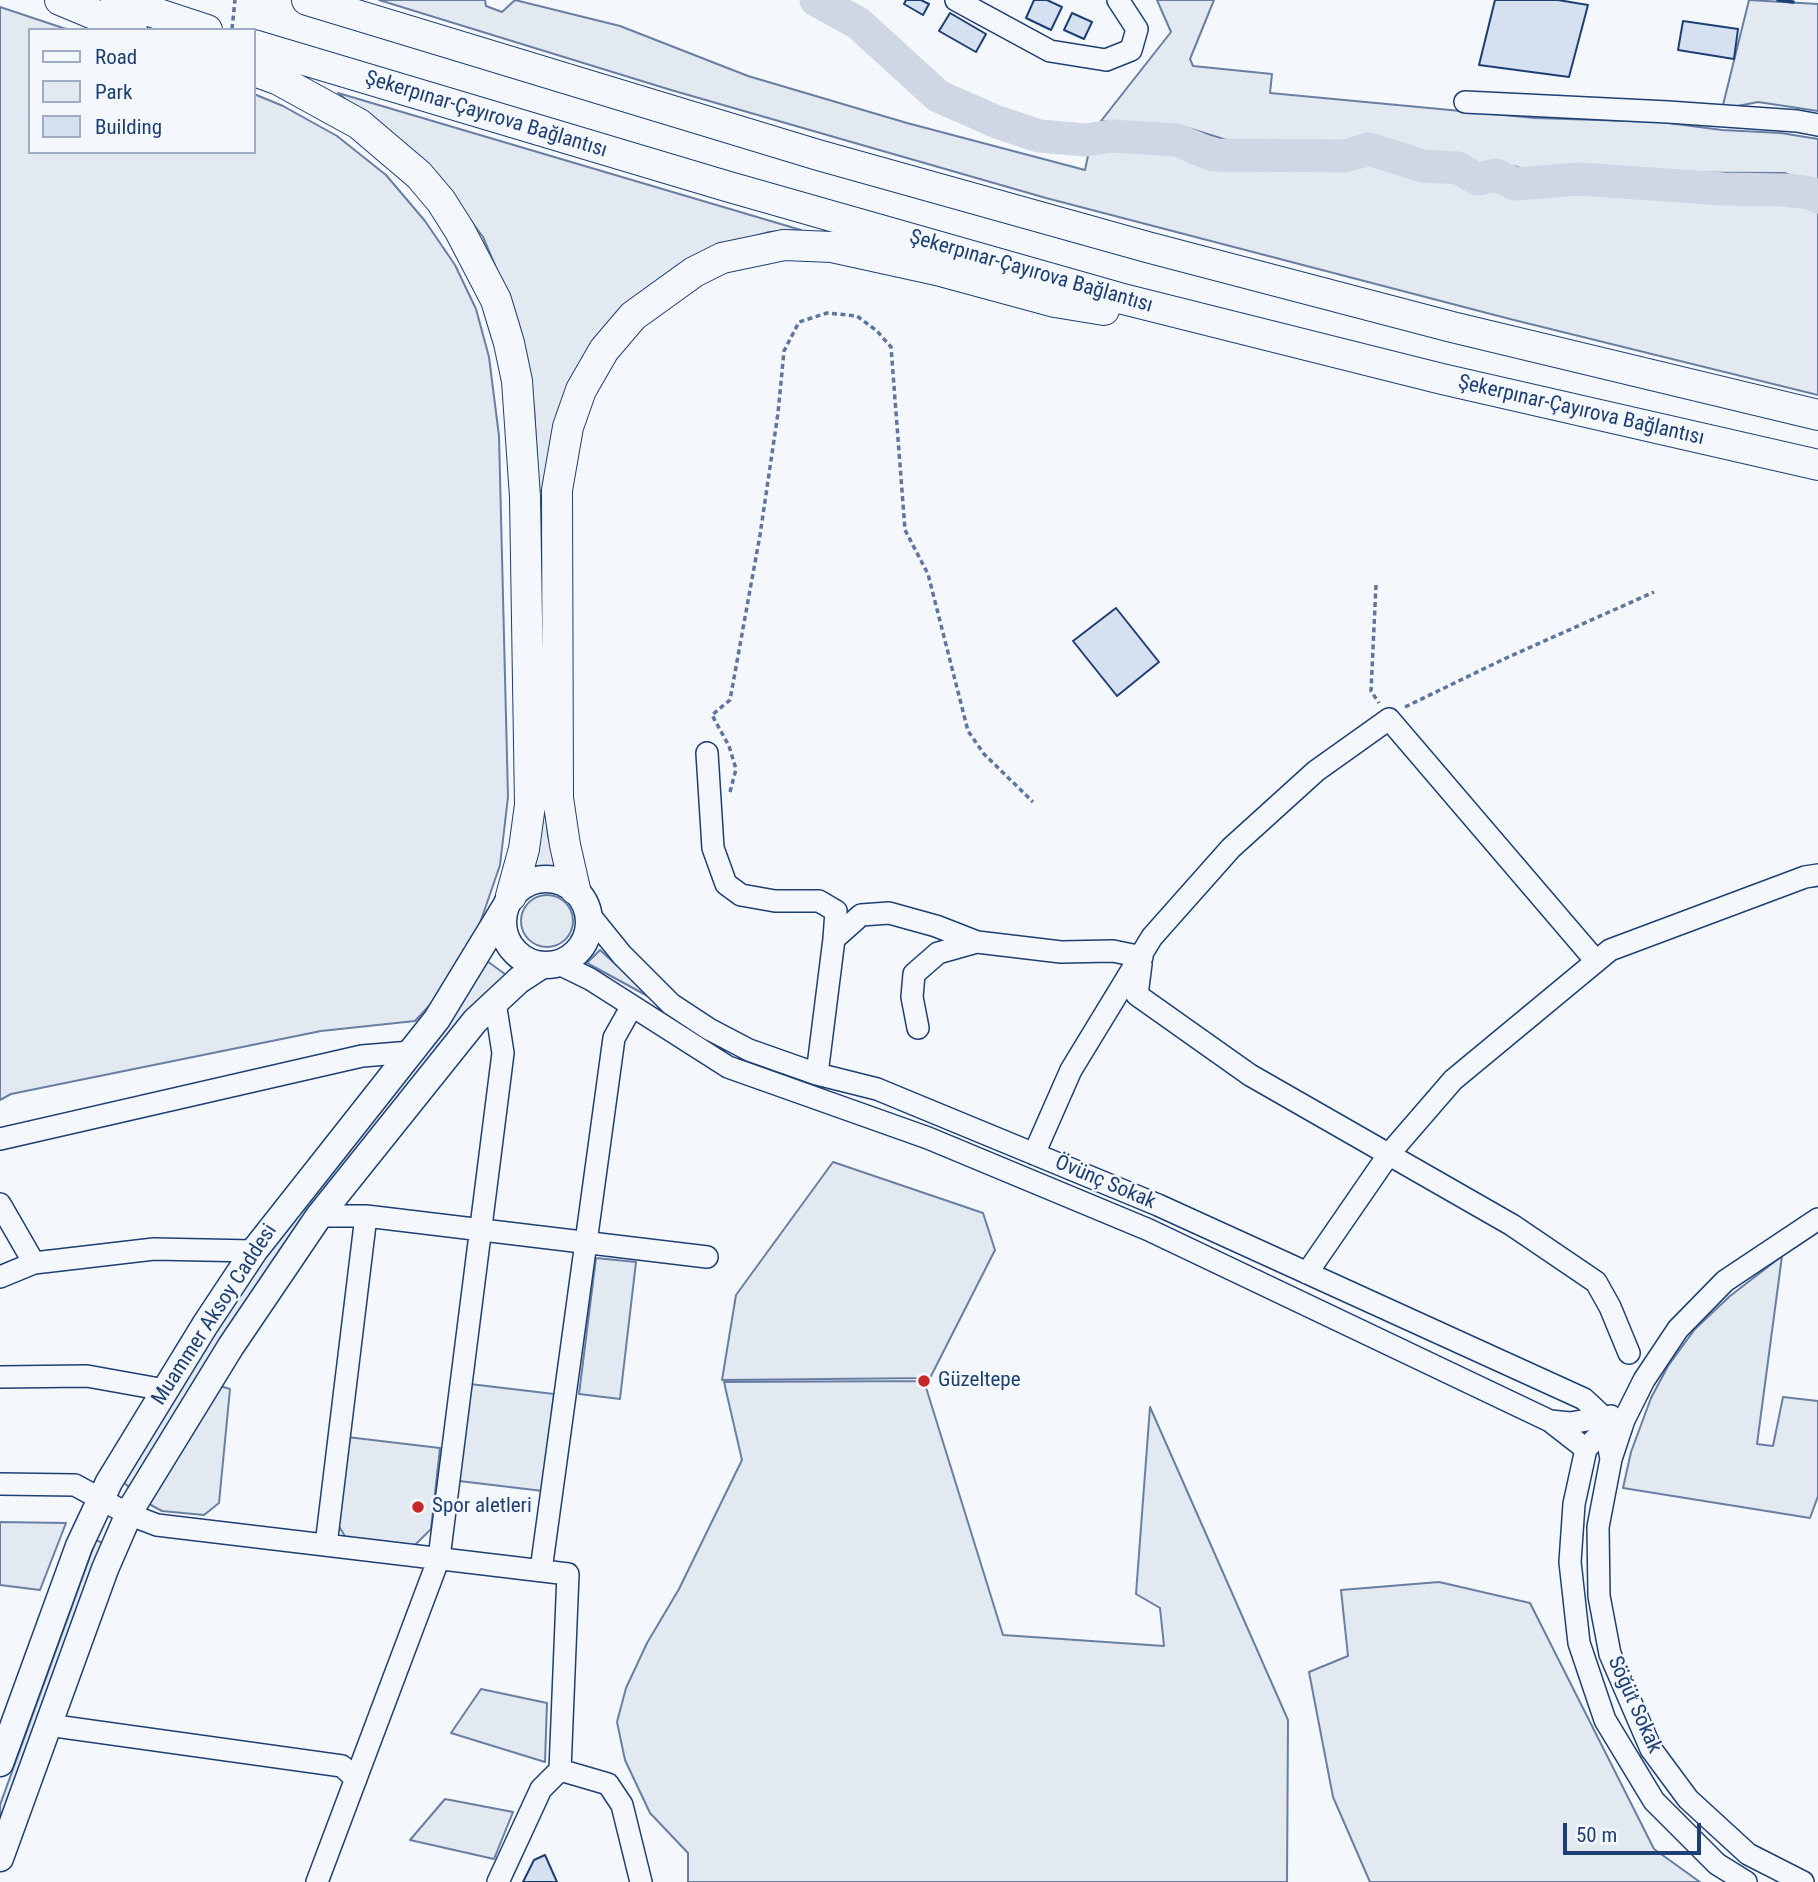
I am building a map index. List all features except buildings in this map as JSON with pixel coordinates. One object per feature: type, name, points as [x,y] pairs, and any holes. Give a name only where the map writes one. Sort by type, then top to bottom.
[{"type":"highway","points":[[60,0],[127,28]]},
{"type":"highway","points":[[116,0],[201,28]]},
{"type":"highway","points":[[307,0],[818,155],[1147,247],[1478,333],[1818,415]]},
{"type":"highway","name":"Şekerpınar-Çayırova Bağlantısı","points":[[256,45],[740,190],[1119,298],[1575,411],[1818,465]]},
{"type":"highway","points":[[256,72],[279,80],[359,124],[419,175],[460,231],[496,300],[517,381],[525,497],[530,805],[524,849],[508,903]]},
{"type":"highway","points":[[582,901],[565,845],[558,798],[557,490],[568,427],[581,390],[604,350],[634,316],[650,303],[694,272],[722,258],[784,245],[832,247],[1055,302],[1288,340]]},
{"type":"main road","name":"Muammer Aksoy Caddesi","points":[[0,1763],[81,1541],[101,1498],[165,1390],[254,1251],[438,1019],[521,886],[541,879],[562,882],[582,901]]},
{"type":"main road","points":[[0,1858],[105,1569],[128,1514],[231,1346],[319,1216],[467,1031],[495,1002],[519,980],[550,964],[569,958],[579,950],[586,939],[589,926],[582,901]]},
{"type":"main road","points":[[508,903],[503,931],[507,941],[522,958],[550,964]]},
{"type":"street","points":[[956,0],[1050,51],[1106,60],[1131,50],[1137,29],[1118,0]]},
{"type":"street","points":[[1465,102],[1668,112],[1797,121],[1818,125]]},
{"type":"street","points":[[1034,1154],[1072,1070],[1152,937],[1231,848],[1316,771],[1389,719],[1596,961]]},
{"type":"street","points":[[706,753],[713,848],[726,884],[741,895],[775,901],[819,901],[836,911],[817,1074]]},
{"type":"street","points":[[1307,1273],[1390,1154],[1453,1080],[1596,961],[1611,950],[1693,918],[1805,877],[1818,876]]},
{"type":"street","name":"Övünç Sokak","points":[[582,901],[622,955],[671,1004],[709,1029],[749,1050],[817,1074],[877,1089],[1158,1205],[1584,1399],[1599,1413],[1605,1427],[1611,1459]]},
{"type":"street","points":[[834,939],[861,915],[889,913],[936,926],[976,942],[1061,952],[1113,951],[1142,957]]},
{"type":"street","points":[[918,1028],[912,997],[914,974],[938,953],[976,942]]},
{"type":"street","points":[[1142,957],[1137,995],[1250,1076],[1512,1225],[1596,1282],[1610,1307],[1629,1353]]},
{"type":"street","name":"Övünç Sokak","points":[[550,964],[590,979],[729,1067],[928,1138],[1149,1230],[1550,1421],[1586,1449]]},
{"type":"street","points":[[317,1882],[439,1558],[503,1053],[495,1002]]},
{"type":"street","points":[[541,1570],[614,1038],[632,1006]]},
{"type":"street","points":[[0,1139],[362,1056],[411,1052]]},
{"type":"street","points":[[0,1204],[34,1263]]},
{"type":"street","points":[[319,1216],[366,1216],[707,1257]]},
{"type":"street","points":[[326,1545],[366,1216]]},
{"type":"street","points":[[1611,1459],[1624,1420],[1638,1391],[1678,1329],[1725,1281],[1818,1219]]},
{"type":"street","points":[[0,1277],[34,1263],[154,1249],[254,1251]]},
{"type":"street","points":[[0,1377],[87,1376],[165,1390]]},
{"type":"street","points":[[1550,1421],[1570,1423],[1614,1415],[1638,1391]]},
{"type":"street","points":[[1586,1449],[1605,1427]]},
{"type":"street","name":"Söğüt Sokak","points":[[1586,1449],[1574,1504],[1570,1562],[1580,1643],[1605,1720],[1654,1801],[1717,1864],[1746,1882]]},
{"type":"street","name":"Söğüt Sokak","points":[[1611,1459],[1598,1527],[1599,1596],[1609,1654],[1651,1749],[1688,1799],[1748,1854],[1804,1882]]},
{"type":"street","points":[[0,1484],[75,1485],[128,1514],[157,1525],[568,1574],[560,1770],[541,1789],[498,1882]]},
{"type":"street","points":[[48,1725],[342,1766],[356,1779]]},
{"type":"street","points":[[560,1770],[608,1784],[622,1805],[641,1882]]},
{"type":"path","points":[[232,28],[235,0]]},
{"type":"path","points":[[710,816],[727,805],[736,769],[729,747],[712,715],[730,701],[766,494],[784,351],[799,323],[827,313],[857,316],[877,331],[891,347],[905,530],[928,574],[968,731],[984,754],[1032,802]]},
{"type":"path","points":[[1376,585],[1371,691],[1389,719],[1410,704],[1654,592]]},
{"type":"green space","points":[[379,0],[485,0],[486,6],[502,12],[515,0],[620,26],[748,76],[907,123],[1085,170],[1091,141],[1117,142],[1158,145],[1220,163],[1266,166],[1370,161],[1421,171],[1474,187],[1493,184],[1513,192],[1615,187],[1682,194],[1801,198],[1818,212],[1818,395],[1510,319],[1046,198],[671,90]]},
{"type":"green space","points":[[1157,0],[1214,0],[1190,59],[1193,66],[1272,74],[1270,93],[1535,118],[1661,122],[1818,139],[1818,187],[1785,173],[1534,172],[1513,166],[1484,166],[1468,160],[1370,140],[1348,143],[1243,145],[1188,128],[1101,121],[1171,32]]},
{"type":"green space","points":[[1749,0],[1818,4],[1818,111],[1758,102],[1722,109]]},
{"type":"green space","points":[[0,7],[63,28],[28,28],[28,154],[256,154],[256,95],[283,106],[337,136],[386,175],[425,221],[455,265],[476,309],[489,357],[499,436],[508,797],[500,865],[477,932],[442,992],[415,1021],[321,1031],[11,1094],[0,1100]]},
{"type":"green space","points":[[338,93],[801,230],[769,232],[706,251],[678,265],[622,306],[546,492],[539,491],[534,408],[529,375],[500,277],[483,237],[433,170]]},
{"type":"green space","points":[[542,779],[548,836],[557,867],[531,866]]},
{"type":"green space","points":[[547,895],[557,897],[565,903],[571,911],[571,931],[565,939],[557,945],[547,947],[537,945],[529,939],[523,931],[521,921],[523,911],[529,903],[537,897]]},
{"type":"green space","points":[[600,950],[655,1000],[587,963]]},
{"type":"green space","points":[[487,961],[509,977],[287,1241],[239,1312],[130,1488],[123,1482],[226,1314],[267,1254],[455,1013]]},
{"type":"green space","points":[[833,1162],[983,1213],[995,1250],[930,1378],[722,1380],[736,1295]]},
{"type":"green space","points":[[1782,1256],[1757,1444],[1773,1446],[1783,1397],[1818,1401],[1818,1496],[1810,1518],[1623,1488],[1631,1452],[1651,1398],[1668,1366],[1695,1329],[1730,1296]]},
{"type":"green space","points":[[596,1258],[636,1262],[620,1399],[579,1394]]},
{"type":"green space","name":"Güzeltepe","points":[[924,1381],[1003,1635],[1164,1646],[1160,1608],[1136,1594],[1150,1407],[1288,1720],[1287,1882],[688,1882],[688,1853],[650,1813],[625,1760],[617,1722],[626,1688],[647,1643],[679,1589],[742,1460],[724,1382]]},
{"type":"green space","points":[[470,1384],[554,1394],[543,1491],[459,1481]]},
{"type":"green space","points":[[220,1386],[230,1389],[219,1503],[204,1515],[162,1511],[149,1504]]},
{"type":"green space","points":[[347,1437],[440,1448],[431,1529],[415,1545],[346,1538],[337,1523]]},
{"type":"green space","points":[[0,1522],[66,1523],[40,1590],[0,1585]]},
{"type":"green space","points":[[96,1540],[103,1543],[0,1824],[0,1805]]},
{"type":"green space","points":[[1439,1582],[1530,1603],[1654,1849],[1700,1882],[1370,1882],[1333,1797],[1309,1672],[1348,1656],[1341,1590]]},
{"type":"green space","points":[[481,1689],[547,1703],[545,1762],[451,1733]]},
{"type":"green space","points":[[445,1799],[513,1812],[494,1859],[410,1840]]},
{"type":"waterway","points":[[816,0],[858,23],[938,96],[997,122],[1039,136],[1086,140],[1111,136],[1177,140],[1213,155],[1346,156],[1369,149],[1423,166],[1458,168],[1477,179],[1496,175],[1515,184],[1580,179],[1723,189],[1785,190],[1810,193],[1818,197]]},
{"type":"wall","points":[[1778,0],[1793,2]]},
{"type":"place","name":"Güzeltepe","points":[[924,1381]]},
{"type":"place","name":"Spor aletleri","points":[[418,1507]]}]
